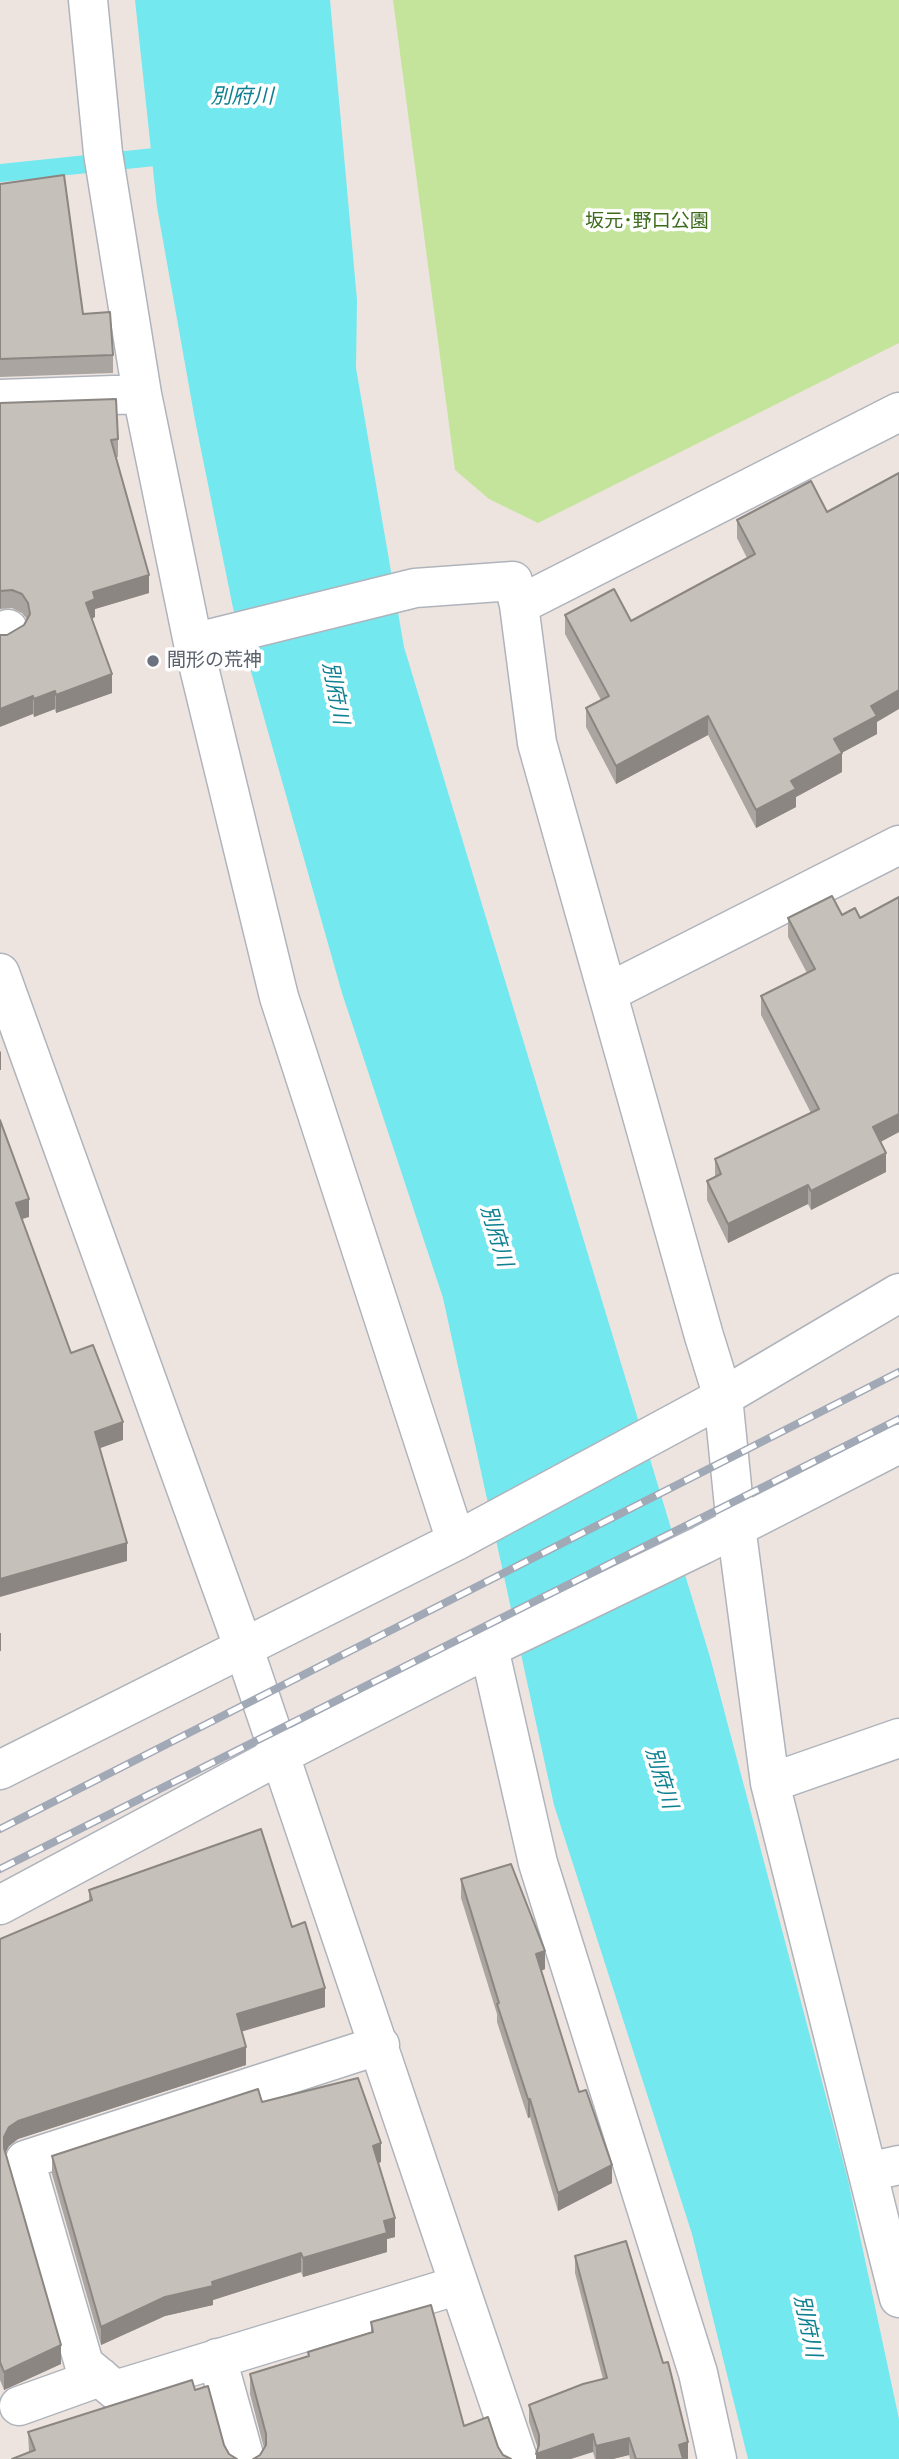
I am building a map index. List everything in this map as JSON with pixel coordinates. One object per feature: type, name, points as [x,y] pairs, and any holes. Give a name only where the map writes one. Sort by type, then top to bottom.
[{"type":"street","points":[[88,0],[103,153],[142,394],[193,643],[279,997],[456,1541]]},
{"type":"street","points":[[0,399],[142,394]]},
{"type":"street","points":[[519,605],[899,412]]},
{"type":"street","points":[[193,643],[415,588],[513,581],[519,605],[537,743],[723,1397],[736,1527],[770,1783],[883,2168],[899,2298]]},
{"type":"street","points":[[609,992],[899,845]]},
{"type":"street","points":[[0,973],[244,1649],[518,2459]]},
{"type":"street","points":[[0,1770],[456,1541],[723,1397],[899,1293]]},
{"type":"street","points":[[0,1905],[280,1755],[899,1444]]},
{"type":"street","points":[[489,1648],[538,1863],[698,2373],[717,2459]]},
{"type":"street","points":[[770,1783],[899,1738]]},
{"type":"street","points":[[380,2046],[25,2160],[84,2364],[115,2390],[459,2285]]},
{"type":"street","points":[[217,2358],[245,2459]]},
{"type":"street","points":[[19,2406],[100,2377]]},
{"type":"green space","name":"坂元･野口公園","points":[[393,0],[899,0],[899,343],[538,523],[489,499],[455,470]]},
{"type":"water","name":"別府川","points":[[135,0],[330,0],[357,300],[356,368],[404,647],[710,1657],[848,2180],[899,2419],[899,2459],[748,2459],[692,2234],[554,1805],[443,1298],[342,993],[233,608],[195,420],[157,207]]},
{"type":"building","points":[[64,175],[83,314],[110,312],[113,355],[0,359],[0,184]]},
{"type":"building","points":[[116,399],[118,439],[111,440],[149,575],[93,592],[95,599],[86,603],[112,674],[56,695],[55,691],[34,699],[33,696],[0,709],[0,635],[7,635],[24,625],[30,614],[28,603],[22,594],[12,590],[0,591],[0,403]]},
{"type":"building","points":[[899,473],[899,690],[871,706],[877,716],[834,739],[842,753],[791,781],[796,789],[756,810],[708,716],[616,766],[586,708],[609,696],[565,615],[614,589],[631,621],[755,554],[737,520],[811,481],[827,512]]},
{"type":"building","points":[[832,896],[842,915],[855,908],[860,918],[899,897],[899,1114],[873,1127],[886,1153],[811,1191],[808,1185],[728,1224],[707,1181],[721,1174],[715,1159],[819,1109],[761,996],[815,969],[788,918]]},
{"type":"building","points":[[0,1120],[29,1199],[16,1203],[71,1353],[93,1345],[123,1422],[95,1432],[127,1543],[0,1579]]},
{"type":"building","points":[[261,1829],[292,1927],[305,1922],[325,1988],[237,2014],[246,2047],[18,2121],[9,2127],[4,2137],[4,2148],[61,2345],[4,2372],[0,2362],[0,1939],[92,1900],[89,1890]]},
{"type":"building","points":[[511,1864],[545,1951],[536,1954],[579,2092],[586,2090],[612,2165],[558,2193],[530,2099],[497,2004],[499,2003],[461,1879]]},
{"type":"building","points":[[358,2078],[381,2143],[373,2146],[395,2218],[384,2221],[387,2233],[303,2258],[301,2253],[212,2282],[213,2286],[165,2297],[101,2327],[52,2156],[258,2089],[262,2102]]},
{"type":"building","points":[[626,2241],[663,2363],[668,2362],[688,2442],[679,2445],[683,2459],[636,2459],[629,2438],[596,2446],[593,2434],[536,2454],[539,2435],[529,2405],[583,2384],[607,2378],[575,2256]]},
{"type":"building","points":[[431,2305],[464,2426],[488,2417],[498,2447],[503,2455],[511,2459],[253,2459],[260,2455],[266,2445],[266,2434],[250,2374],[373,2332],[371,2322]]},
{"type":"building","points":[[192,2380],[195,2390],[208,2386],[224,2445],[229,2454],[237,2459],[12,2459],[35,2450],[28,2432]]},
{"type":"waterway","points":[[0,173],[174,155]]},
{"type":"railway","points":[[0,1829],[899,1372]]},
{"type":"railway","points":[[0,1869],[899,1419]]},
{"type":"place","name":"間形の荒神","points":[[153,661]]}]
